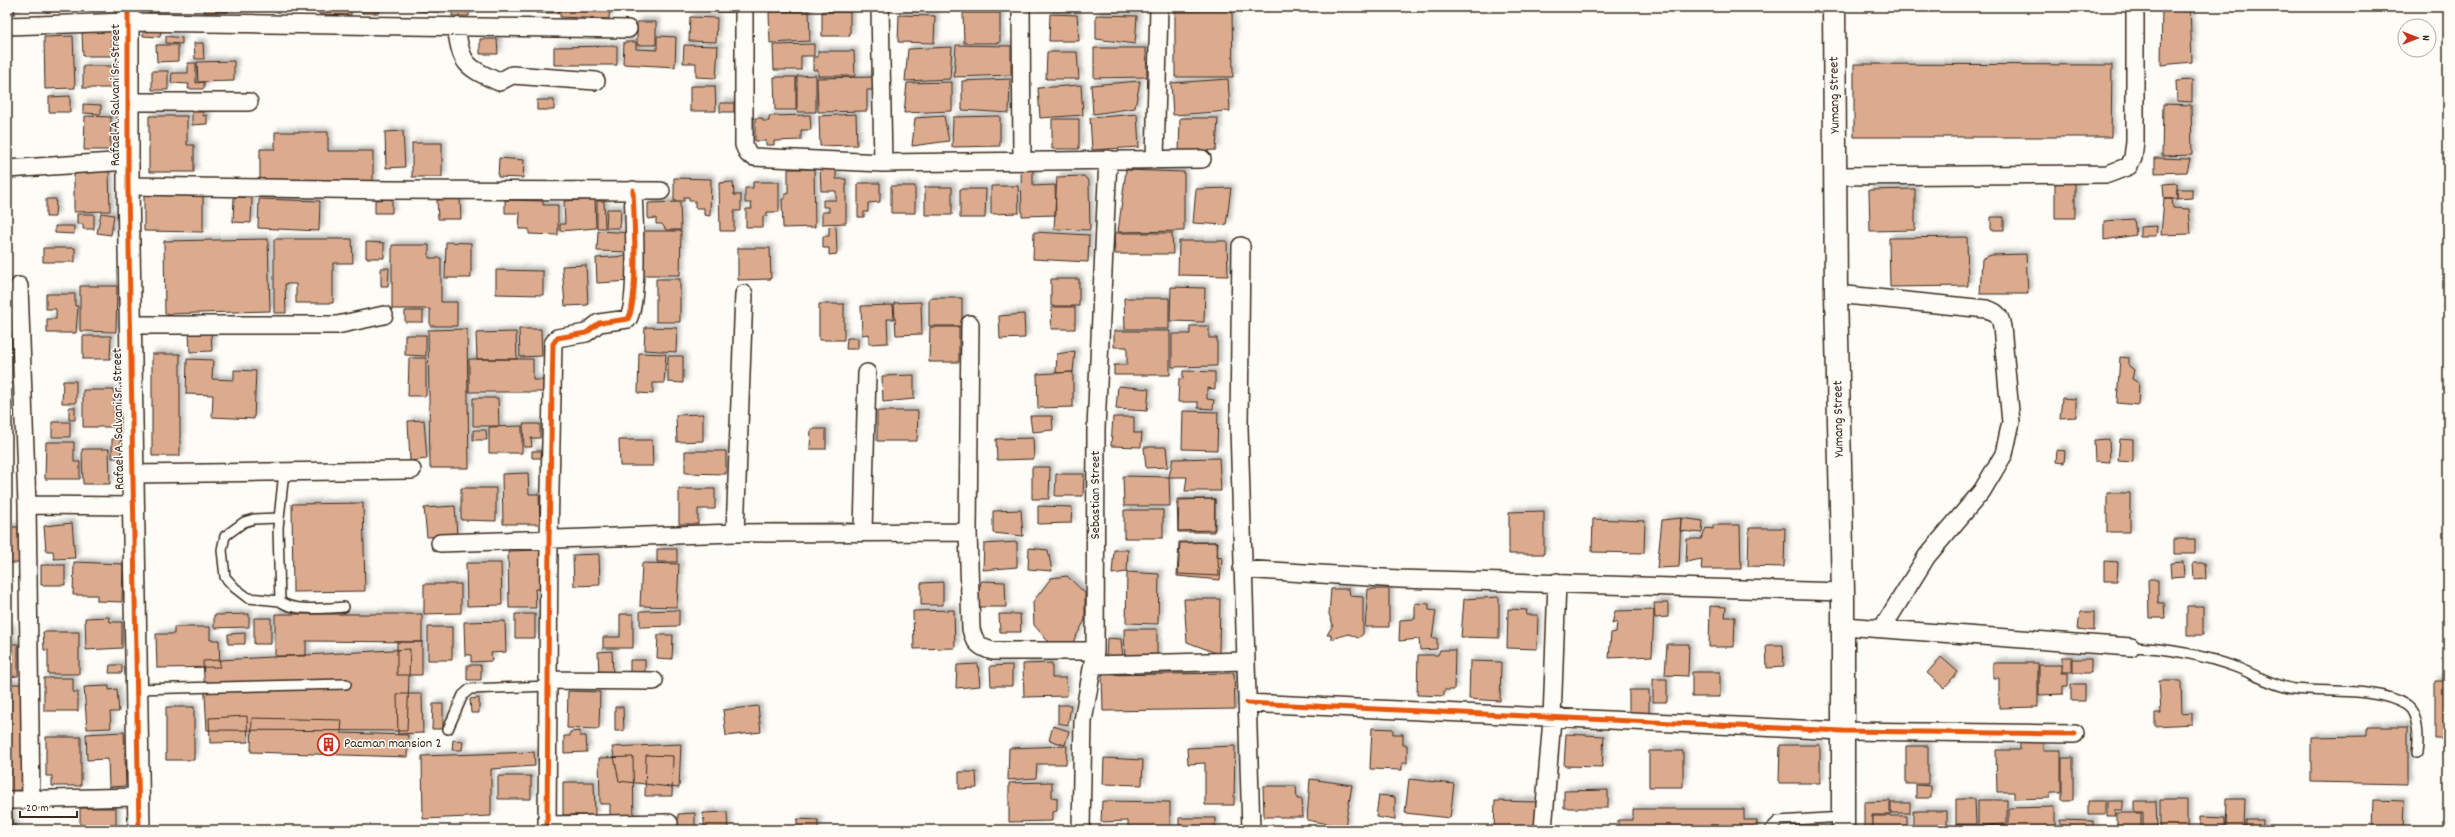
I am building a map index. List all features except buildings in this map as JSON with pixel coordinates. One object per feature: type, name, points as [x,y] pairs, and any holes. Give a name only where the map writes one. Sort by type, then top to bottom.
[{"type":"main road","name":"Yumang Street","points":[[1834,7],[1836,294],[1843,592],[1843,824]]},
{"type":"street","points":[[744,7],[744,136],[748,154],[754,157],[883,163],[1202,159]]},
{"type":"street","points":[[880,7],[883,163]]},
{"type":"street","points":[[1021,7],[1022,161]]},
{"type":"street","points":[[1155,159],[1159,7]]},
{"type":"street","points":[[1836,176],[2108,174],[2128,166],[2133,158],[2135,141],[2135,7]]},
{"type":"street","points":[[7,26],[128,14],[456,26],[628,29]]},
{"type":"street","name":"Rafael A. Salvani Sr. Street","points":[[128,14],[129,325],[135,689],[139,830]]},
{"type":"street","points":[[456,26],[460,52],[466,65],[499,82],[512,74],[596,81]]},
{"type":"street","points":[[128,102],[248,102]]},
{"type":"street","name":"Sebastian Street","points":[[1081,830],[1084,721],[1094,658],[1096,428],[1108,159]]},
{"type":"street","points":[[7,169],[128,161]]},
{"type":"street","points":[[128,186],[387,190],[662,191]]},
{"type":"street","points":[[633,190],[634,297],[631,315],[624,321],[599,323],[586,333],[557,338],[553,344],[549,539],[547,827],[669,823]]},
{"type":"street","points":[[1241,246],[1239,427],[1251,830]]},
{"type":"street","points":[[19,286],[27,505],[31,801]]},
{"type":"street","points":[[734,533],[744,294]]},
{"type":"street","points":[[1836,294],[1986,309],[1996,312],[2000,317],[2002,326],[2011,422],[2004,454],[1982,491],[1927,556],[1883,628]]},
{"type":"street","points":[[129,325],[337,325],[384,315]]},
{"type":"street","points":[[970,324],[968,532],[971,629],[977,644],[982,648],[993,651],[1094,658],[1245,661]]},
{"type":"street","points":[[863,532],[867,373]]},
{"type":"street","points":[[132,474],[412,470]]},
{"type":"street","points":[[27,505],[132,506]]},
{"type":"street","points":[[440,543],[734,533],[968,532]]},
{"type":"street","points":[[1242,568],[1399,579],[1557,582],[1843,592]]},
{"type":"street","points":[[1543,830],[1552,719],[1557,582]]},
{"type":"street","points":[[1843,626],[2131,647]]},
{"type":"street","points":[[549,683],[654,682]]},
{"type":"street","points":[[1246,702],[1552,719],[1843,731],[2075,734]]},
{"type":"street","points":[[7,800],[31,801],[138,797]]},
{"type":"lane","points":[[280,602],[278,595],[278,518],[284,472]]},
{"type":"lane","points":[[278,518],[254,519],[244,522],[225,536],[222,550],[225,577],[235,588],[248,598],[280,602],[285,606],[294,608],[344,607]]},
{"type":"lane","points":[[2131,647],[2179,651],[2213,659],[2293,689],[2381,695],[2407,705],[2415,716],[2419,742],[2417,753]]},
{"type":"lane","points":[[448,729],[463,695],[470,689],[549,683]]},
{"type":"lane","points":[[135,689],[346,684]]},
{"type":"lane","points":[[1769,830],[1778,821],[1843,824]]},
{"type":"cycle path","points":[[128,7],[128,186],[139,830]]},
{"type":"cycle path","points":[[547,830],[549,539],[553,344],[557,338],[586,333],[599,323],[628,319],[634,295],[635,277],[633,190]]},
{"type":"cycle path","points":[[1247,703],[1843,731],[2075,734]]},
{"type":"place","name":"Pacman mansion 2","points":[[329,744]]}]
